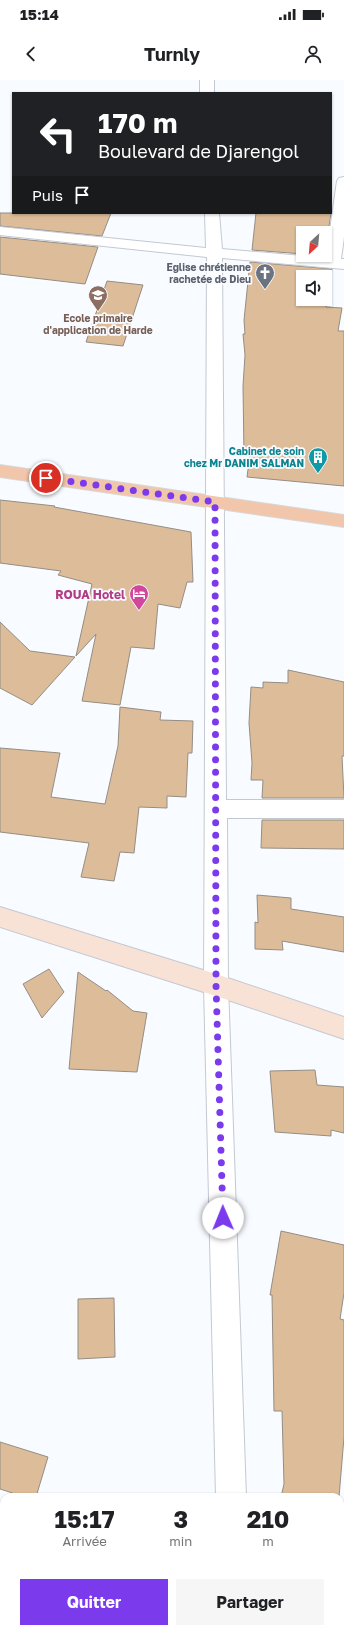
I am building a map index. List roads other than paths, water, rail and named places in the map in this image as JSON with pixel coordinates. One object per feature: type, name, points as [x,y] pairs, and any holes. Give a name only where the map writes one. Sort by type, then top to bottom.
[{"type":"main road","points":[[0,471],[344,521]]},
{"type":"main road","points":[[0,917],[216,985],[344,1028]]},
{"type":"street","points":[[207,80],[207,92]]},
{"type":"street","points":[[0,231],[338,264],[344,181]]},
{"type":"street","points":[[212,214],[214,253],[216,985],[231,1493]]},
{"type":"street","points":[[216,809],[344,809]]},
{"type":"place","name":"Eglise chrétienne rachetée de Dieu","points":[[265,290]]},
{"type":"place","name":"Ecole primaire d'application de Harde","points":[[98,312]]},
{"type":"place","name":"Cabinet de soin chez Mr DANIM SALMAN","points":[[318,474]]},
{"type":"place","name":"ROUA Hotel","points":[[139,611]]}]
